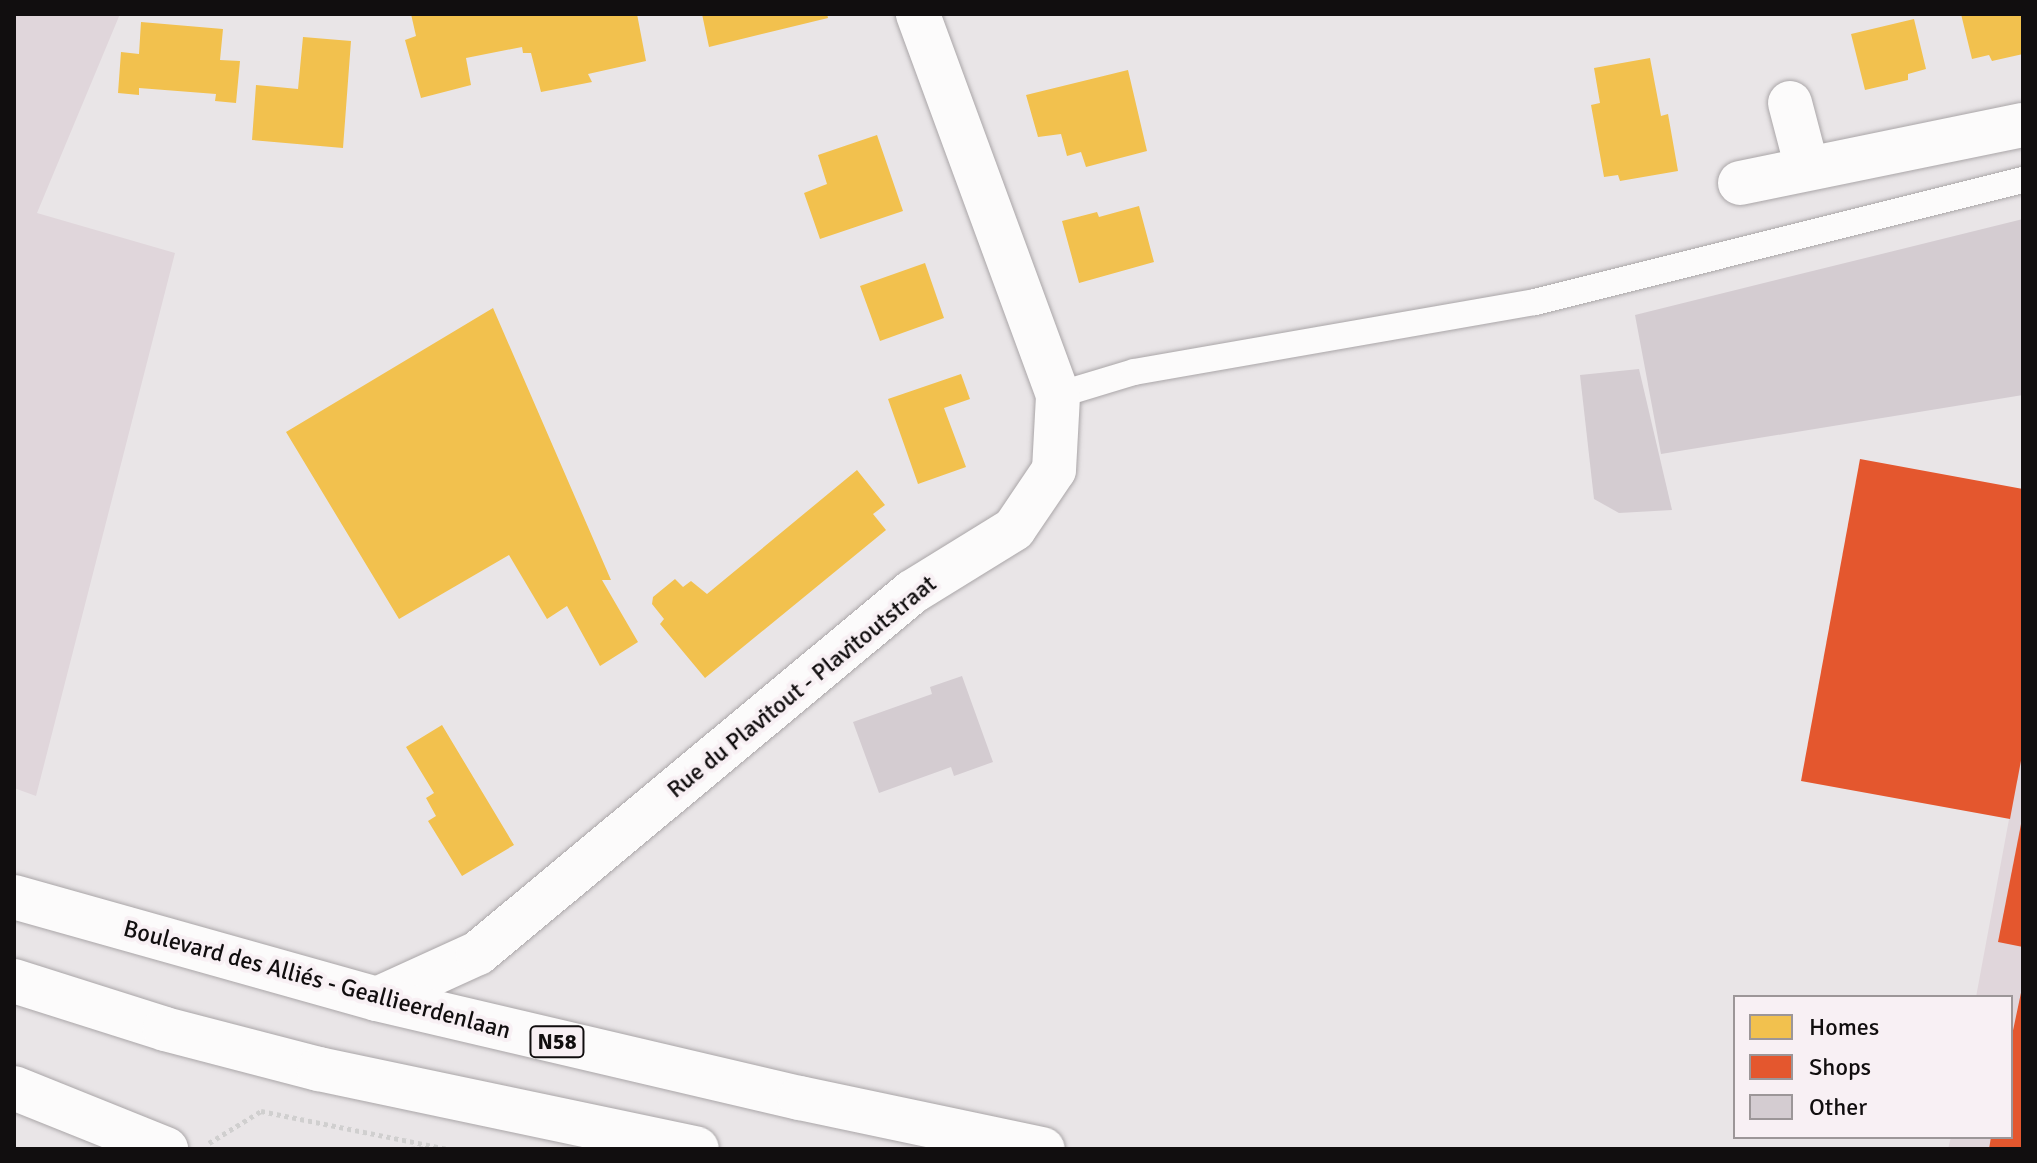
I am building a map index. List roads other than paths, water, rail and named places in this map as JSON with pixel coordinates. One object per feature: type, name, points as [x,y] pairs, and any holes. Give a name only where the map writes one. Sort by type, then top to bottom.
[{"type":"main road","name":"Rue du Plavitout - Plavitoutstraat","points":[[377,999],[478,953],[912,592],[1014,529],[1054,470],[1058,395],[918,14]]},
{"type":"main road","points":[[1790,103],[1807,168]]},
{"type":"main road","points":[[1740,183],[2023,125]]},
{"type":"main road","name":"Boulevard des Alliés - Geallieerdenlaan","points":[[14,897],[225,960],[377,999],[800,1098],[1043,1149]]},
{"type":"main road","points":[[14,981],[165,1029],[319,1069],[697,1149]]},
{"type":"main road","points":[[14,1088],[141,1145]]},
{"type":"lane","points":[[1058,395],[1134,372],[1535,302],[2023,180]]}]
